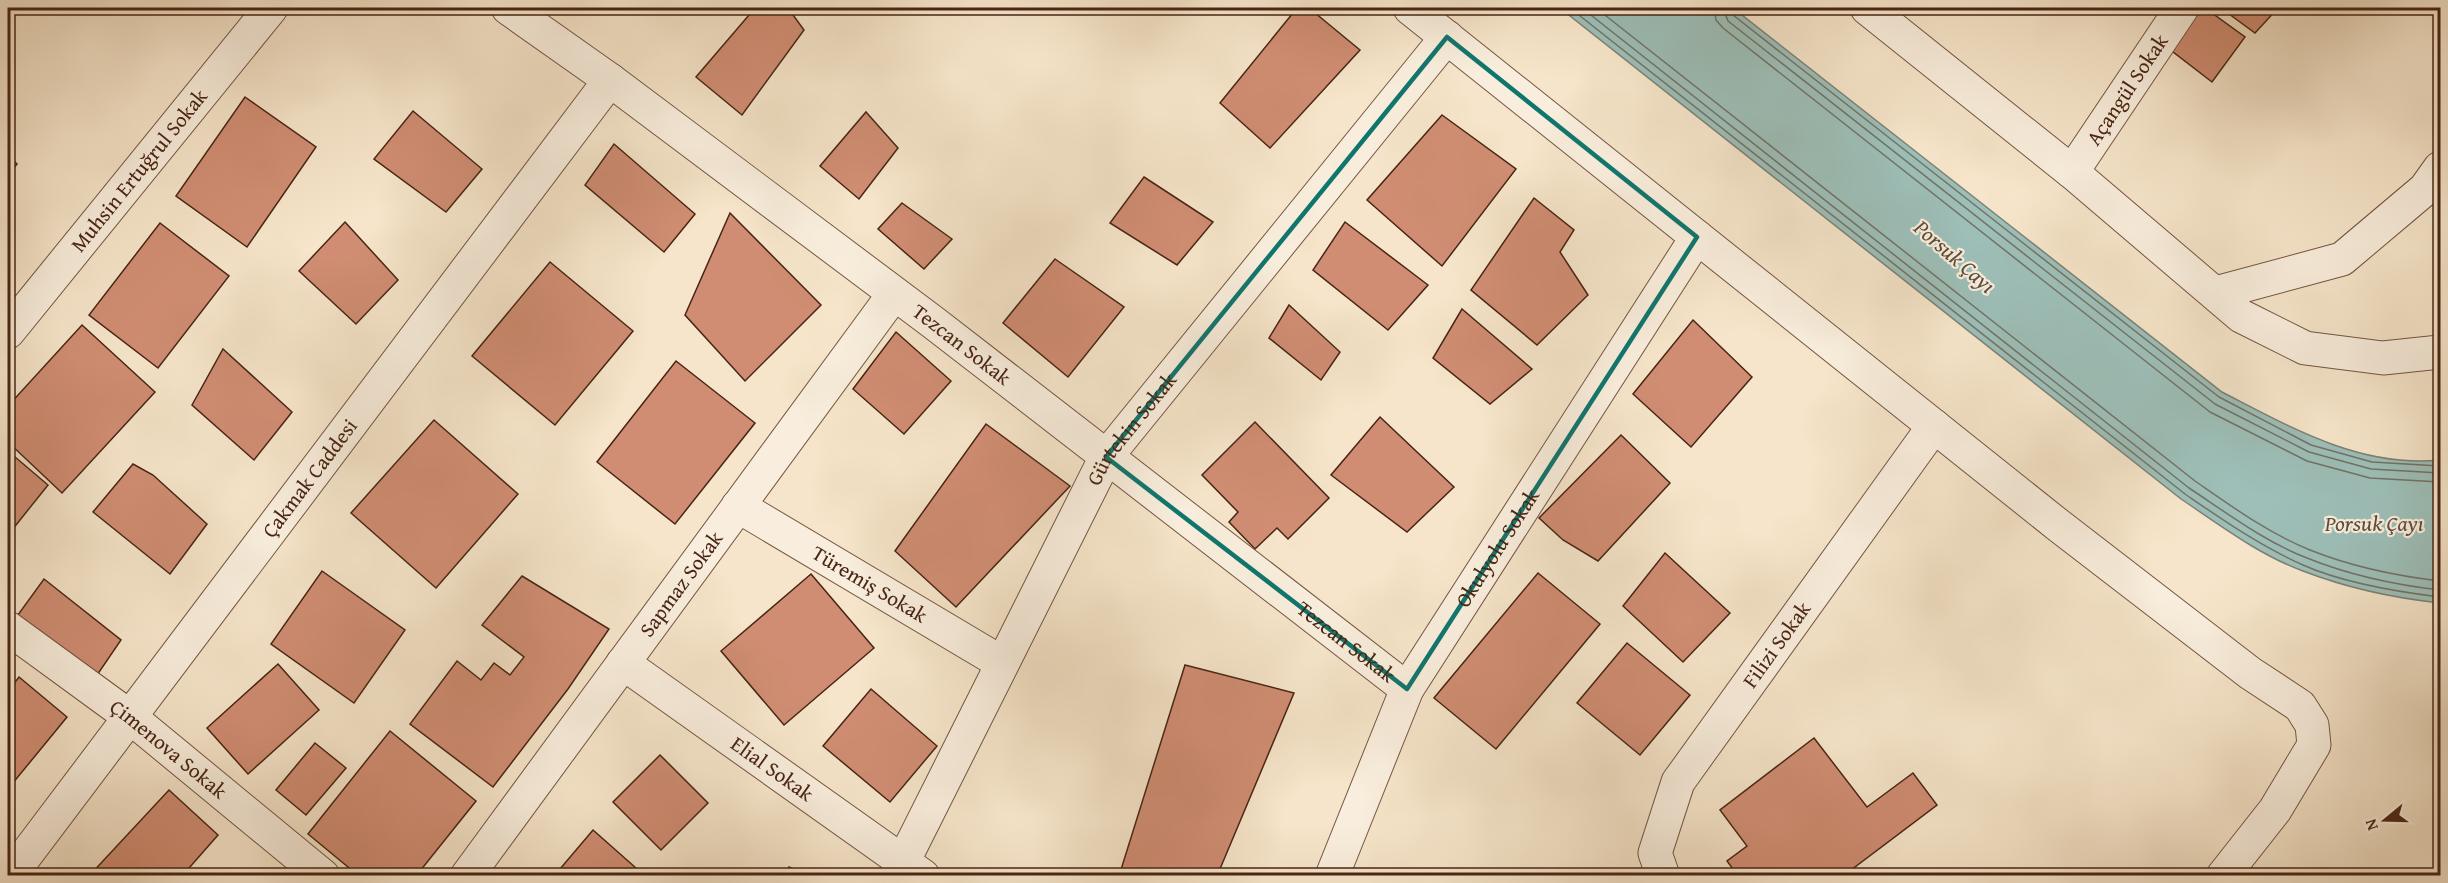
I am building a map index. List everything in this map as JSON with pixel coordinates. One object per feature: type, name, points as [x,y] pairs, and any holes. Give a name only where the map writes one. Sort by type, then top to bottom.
[{"type":"street","name":"Muhsin Ertuğrul Sokak","points":[[8,332],[271,8]]},
{"type":"street","name":"Tezcan Sokak","points":[[508,8],[610,80],[894,294],[1407,689]]},
{"type":"street","points":[[1410,8],[1934,426],[2250,673],[2300,706],[2312,725],[2314,745],[2276,810],[2223,876]]},
{"type":"street","points":[[1867,8],[2073,172],[2241,316],[2305,348],[2383,358],[2440,352]]},
{"type":"street","name":"Açangül Sokak","points":[[2073,172],[2182,8]]},
{"type":"street","name":"Gürtekin Sokak","points":[[907,871],[1002,663],[1106,457],[1447,37]]},
{"type":"street","name":"Çakmak Caddesi","points":[[10,876],[610,80]]},
{"type":"street","points":[[2216,293],[2342,259],[2425,189],[2440,168]]},
{"type":"street","name":"Okulyolu Sokak","points":[[1332,876],[1407,689],[1697,237]]},
{"type":"street","name":"Sapmaz Sokak","points":[[467,876],[894,294]]},
{"type":"street","name":"Filizi Sokak","points":[[1663,876],[1655,853],[1678,782],[1934,426]]},
{"type":"street","name":"Türemiş Sokak","points":[[738,506],[1002,663]]},
{"type":"street","name":"Çimenova Sokak","points":[[8,628],[130,717],[323,876]]},
{"type":"street","name":"Elial Sokak","points":[[623,663],[907,871]]},
{"type":"highlighted area","points":[[1447,37],[1697,237],[1407,689],[1106,457]]},
{"type":"water","name":"Porsuk Çayı","points":[[1560,8],[1733,8],[2222,392],[2300,431],[2354,451],[2382,458],[2410,461],[2440,460],[2440,603],[2371,592],[2320,577],[2271,557],[2225,529],[2181,499]]},
{"type":"building","points":[[755,8],[788,8],[804,30],[742,115],[696,77]]},
{"type":"building","points":[[1297,8],[1309,8],[1360,50],[1270,148],[1220,103]]},
{"type":"building","points":[[2194,8],[2205,8],[2245,37],[2212,82],[2168,48]]},
{"type":"building","points":[[2221,8],[2278,8],[2255,33]]},
{"type":"building","points":[[245,97],[316,147],[247,247],[176,196]]},
{"type":"building","points":[[413,111],[482,169],[446,212],[374,159]]},
{"type":"building","points":[[866,112],[898,148],[859,199],[820,166]]},
{"type":"building","points":[[1442,115],[1516,169],[1442,266],[1367,200]]},
{"type":"building","points":[[614,144],[695,214],[664,252],[585,185]]},
{"type":"building","points":[[8,155],[17,164],[8,175]]},
{"type":"building","points":[[1144,177],[1213,222],[1177,265],[1110,223]]},
{"type":"building","points":[[1534,198],[1574,230],[1560,252],[1588,295],[1537,345],[1471,290]]},
{"type":"building","points":[[902,203],[952,239],[924,269],[878,229]]},
{"type":"building","points":[[730,213],[821,305],[745,381],[685,315]]},
{"type":"building","points":[[345,222],[398,280],[356,324],[299,271]]},
{"type":"building","points":[[1345,222],[1428,285],[1388,330],[1313,270]]},
{"type":"building","points":[[160,223],[229,276],[158,368],[89,315]]},
{"type":"building","points":[[1055,259],[1124,307],[1068,377],[1003,323]]},
{"type":"building","points":[[550,262],[633,331],[555,425],[472,356]]},
{"type":"building","points":[[1289,305],[1340,352],[1321,380],[1269,338]]},
{"type":"building","points":[[1462,309],[1532,369],[1490,404],[1433,358]]},
{"type":"building","points":[[1693,320],[1752,377],[1691,447],[1633,394]]},
{"type":"building","points":[[82,325],[155,392],[62,493],[8,442],[8,406]]},
{"type":"building","points":[[896,332],[951,381],[904,434],[853,389]]},
{"type":"building","points":[[223,349],[292,412],[254,460],[192,405]]},
{"type":"building","points":[[676,361],[755,423],[675,524],[597,462]]},
{"type":"building","points":[[1380,417],[1454,487],[1407,532],[1331,475]]},
{"type":"building","points":[[434,420],[518,494],[436,588],[351,513]]},
{"type":"building","points":[[1255,422],[1329,498],[1288,539],[1277,528],[1255,549],[1229,522],[1238,512],[1202,475]]},
{"type":"building","points":[[986,424],[1070,486],[956,607],[895,551]]},
{"type":"building","points":[[1621,435],[1670,483],[1598,561],[1563,540],[1539,518]]},
{"type":"building","points":[[8,451],[48,485],[8,535]]},
{"type":"building","points":[[133,464],[153,475],[207,524],[170,574],[93,512]]},
{"type":"building","points":[[1665,553],[1730,613],[1683,662],[1623,606]]},
{"type":"building","points":[[322,571],[405,630],[354,703],[271,644]]},
{"type":"building","points":[[1538,573],[1600,624],[1496,749],[1434,698]]},
{"type":"building","points":[[811,574],[874,648],[784,725],[721,651]]},
{"type":"building","points":[[522,576],[609,629],[568,689],[493,787],[410,724],[457,661],[481,680],[494,663],[510,675],[524,657],[482,625]]},
{"type":"building","points":[[44,579],[121,640],[91,684],[12,623]]},
{"type":"building","points":[[1627,643],[1690,695],[1640,755],[1577,703]]},
{"type":"building","points":[[278,664],[319,710],[248,774],[207,728]]},
{"type":"building","points":[[1185,665],[1294,693],[1217,876],[1119,876]]},
{"type":"building","points":[[19,677],[67,717],[8,789],[8,691]]},
{"type":"building","points":[[871,689],[937,746],[890,802],[823,746]]},
{"type":"building","points":[[390,731],[476,801],[416,876],[359,876],[308,834]]},
{"type":"building","points":[[1814,738],[1867,807],[1913,773],[1937,805],[1843,876],[1738,876],[1727,861],[1747,846],[1720,810]]},
{"type":"building","points":[[315,743],[346,768],[306,815],[276,790]]},
{"type":"building","points":[[660,755],[708,803],[661,850],[613,802]]},
{"type":"building","points":[[169,790],[218,835],[182,876],[89,876]]},
{"type":"building","points":[[593,830],[645,876],[554,876]]},
{"type":"building","points":[[789,867],[806,876],[785,876]]}]
